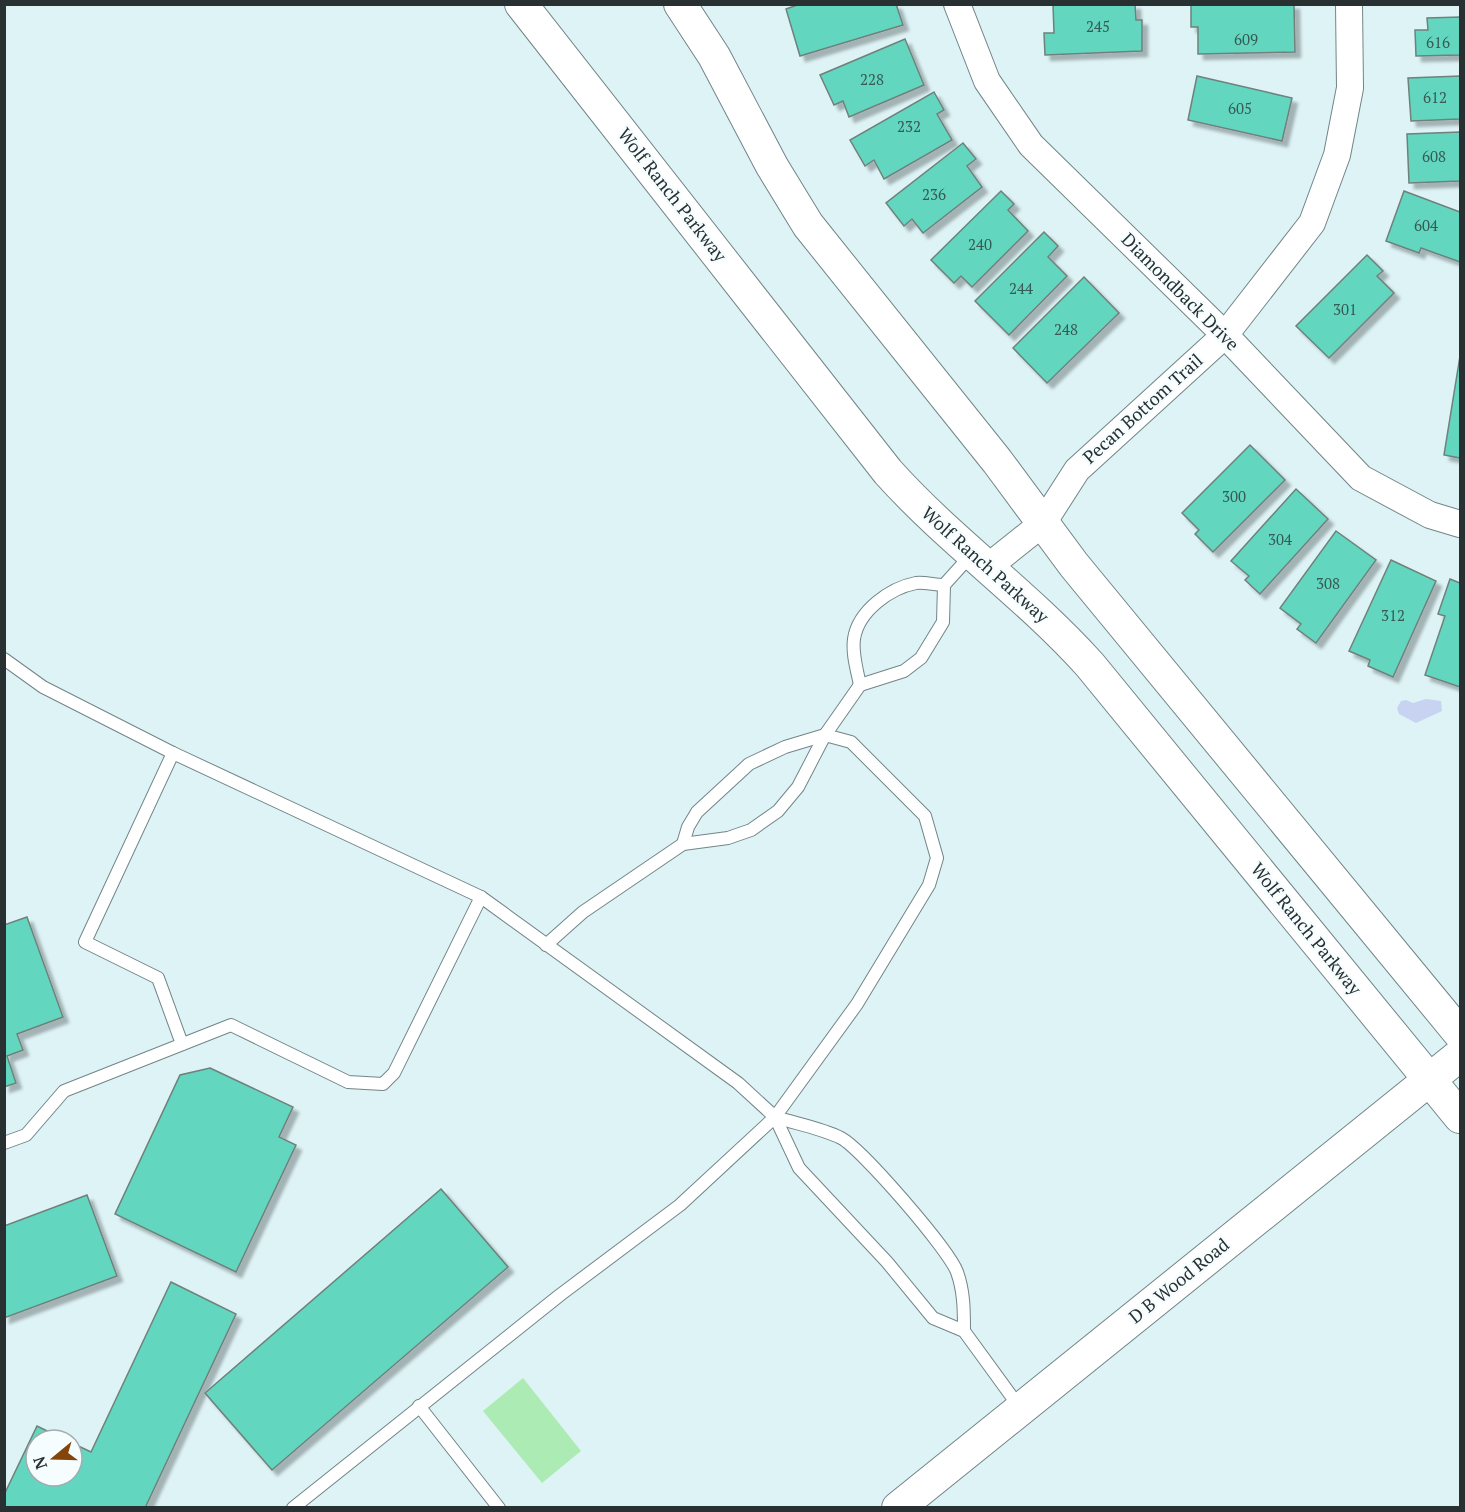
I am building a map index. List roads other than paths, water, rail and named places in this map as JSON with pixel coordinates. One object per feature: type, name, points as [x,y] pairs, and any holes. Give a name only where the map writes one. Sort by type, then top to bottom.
[{"type":"street","name":"Wolf Ranch Parkway","points":[[521,4],[888,472],[915,501],[980,561],[1038,610],[1090,665],[1461,1117]]},
{"type":"street","points":[[680,4],[714,56],[772,166],[808,225],[997,461],[1043,523],[1185,702],[1461,1034]]},
{"type":"street","name":"Diamondback Drive","points":[[957,4],[987,81],[1031,145],[1225,335],[1361,478],[1430,515],[1461,524]]},
{"type":"street","name":"Pecan Bottom Trail","points":[[980,561],[1043,523],[1077,470],[1225,335],[1312,223],[1337,155],[1350,88],[1349,4]]},
{"type":"street","name":"D B Wood Road","points":[[898,1508],[1461,1055]]},
{"type":"lane","points":[[860,685],[855,661],[854,638],[861,620],[868,611],[894,590],[918,583],[944,585],[980,561]]},
{"type":"lane","points":[[546,945],[583,912],[683,844],[728,838],[744,833],[778,811],[798,787],[825,735],[860,685],[904,671],[921,658],[943,622],[944,585]]},
{"type":"lane","points":[[4,659],[43,687],[173,753],[481,897],[738,1083],[776,1118],[800,1168],[887,1262],[933,1318],[964,1331],[1020,1409]]},
{"type":"lane","points":[[293,1508],[418,1406],[680,1205],[776,1118],[857,1004],[929,885],[937,858],[925,816],[851,742],[825,735],[785,747],[749,764],[698,812],[688,827],[683,844]]},
{"type":"lane","points":[[173,753],[85,942],[158,978],[182,1044]]},
{"type":"lane","points":[[4,1143],[26,1135],[64,1091],[231,1024],[348,1082],[383,1084],[394,1073],[481,897]]},
{"type":"lane","points":[[776,1118],[842,1139],[888,1184],[940,1243],[957,1271],[963,1299],[964,1331]]},
{"type":"lane","points":[[418,1406],[499,1508]]},
{"type":"water","points":[[1426,699],[1441,701],[1442,711],[1416,723],[1399,714],[1397,708],[1401,701],[1406,700],[1413,703]]}]
